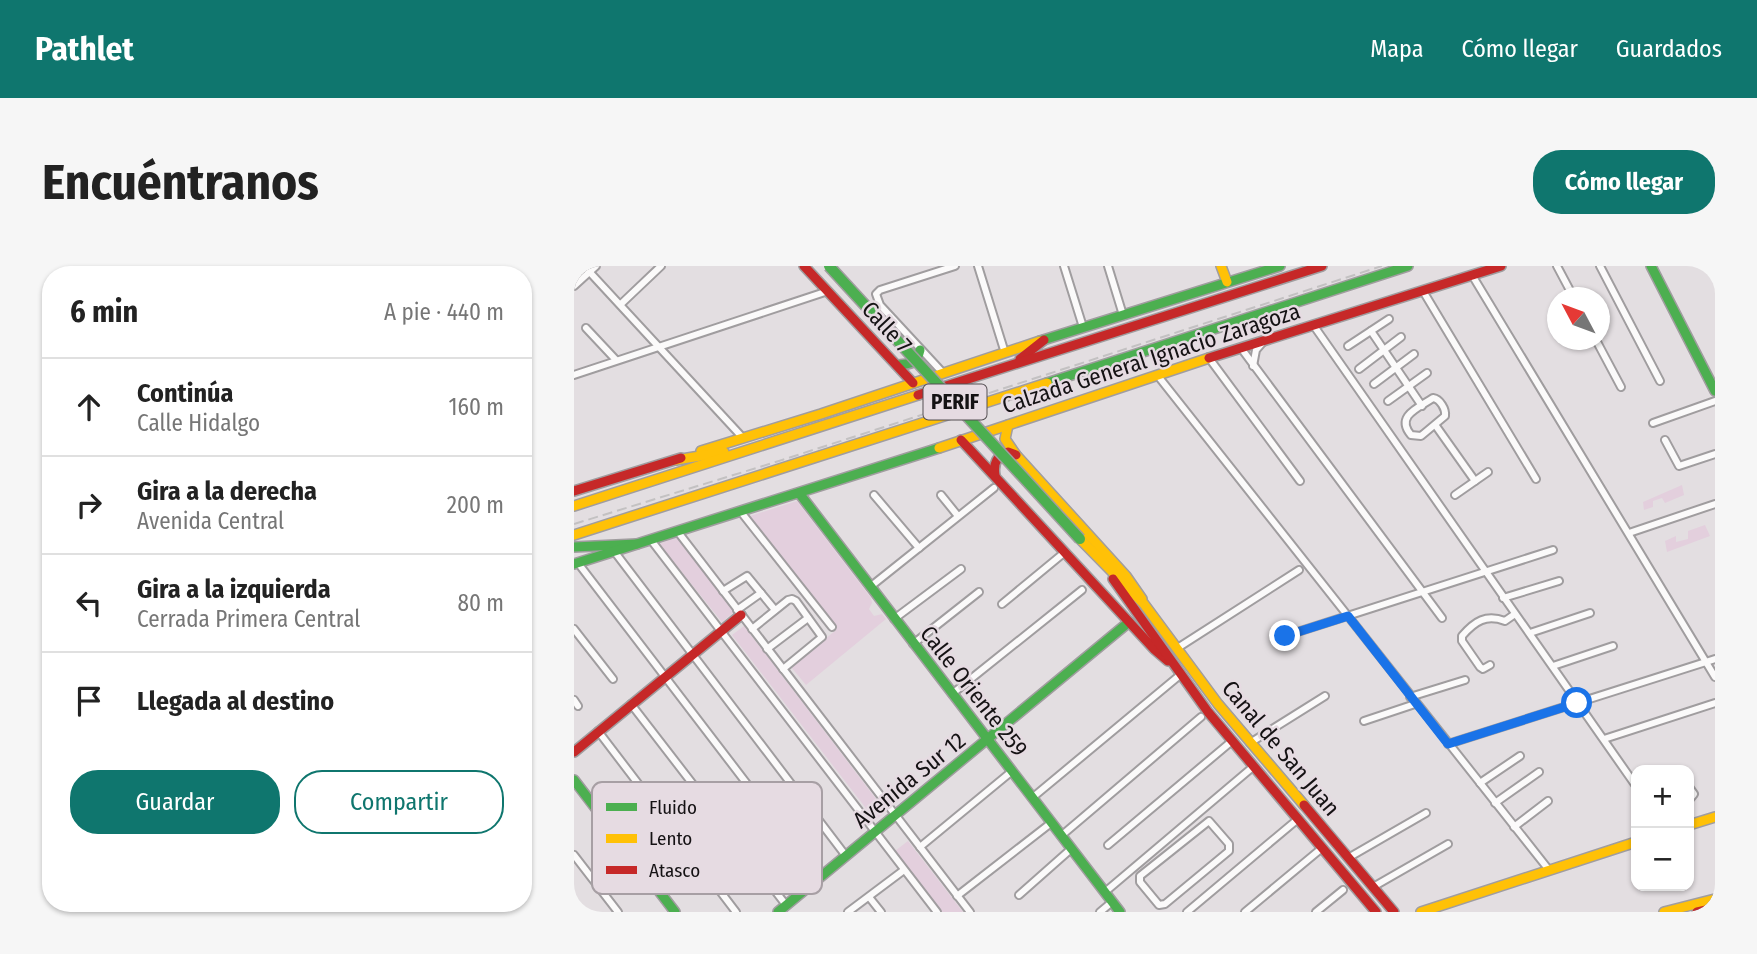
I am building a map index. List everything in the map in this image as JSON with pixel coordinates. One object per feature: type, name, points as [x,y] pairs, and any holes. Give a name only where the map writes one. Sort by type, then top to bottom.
[{"type":"main road","name":"Calle 7","points":[[804,266],[913,383]]},
{"type":"main road","name":"Canal de San Juan","points":[[829,266],[1080,539],[1144,604]]},
{"type":"main road","points":[[1222,266],[1227,282]]},
{"type":"main road","name":"Calzada General Ignacio Zaragoza","points":[[574,506],[1322,266]]},
{"type":"main road","name":"Calzada General Ignacio Zaragoza","points":[[574,535],[1408,266]]},
{"type":"main road","name":"Calzada General Ignacio Zaragoza","points":[[576,564],[1501,266]]},
{"type":"main road","points":[[1651,266],[1714,388]]},
{"type":"main road","points":[[575,489],[676,460],[1275,267]]},
{"type":"main road","points":[[1011,366],[1044,340]]},
{"type":"main road","points":[[897,365],[912,364],[918,359],[920,350]]},
{"type":"main road","name":"Canal de San Juan","points":[[1008,425],[1005,439],[1016,455],[1126,576],[1176,649],[1250,743],[1394,912]]},
{"type":"main road","name":"Canal de San Juan","points":[[961,440],[1129,622],[1171,663]]},
{"type":"main road","points":[[676,460],[713,453],[746,452]]},
{"type":"main road","points":[[995,476],[994,464],[999,455],[1008,452],[1016,455]]},
{"type":"main road","name":"Calle Oriente 259","points":[[799,493],[1120,912]]},
{"type":"main road","points":[[574,547],[637,544]]},
{"type":"main road","name":"Canal de San Juan","points":[[1096,556],[1171,663],[1254,766],[1295,822],[1322,848],[1376,912]]},
{"type":"main road","points":[[574,752],[722,630],[739,612]]},
{"type":"main road","name":"Avenida Sur 12","points":[[822,876],[1129,622]]},
{"type":"main road","points":[[574,780],[592,804]]},
{"type":"main road","points":[[1694,823],[1715,817]]},
{"type":"main road","points":[[1421,912],[1631,844]]},
{"type":"main road","points":[[661,894],[675,912]]},
{"type":"main road","name":"Avenida Sur 12","points":[[782,909],[800,894]]},
{"type":"main road","points":[[1664,912],[1714,907]]},
{"type":"main road","points":[[1697,912],[1714,907]]},
{"type":"street","points":[[584,266],[743,438]]},
{"type":"street","points":[[574,286],[596,266]]},
{"type":"street","points":[[621,304],[661,266]]},
{"type":"street","name":"Calle 7","points":[[943,373],[880,305],[876,294],[880,290],[955,266]]},
{"type":"street","points":[[978,266],[1005,353]]},
{"type":"street","points":[[1064,266],[1083,327]]},
{"type":"street","points":[[1108,266],[1123,315]]},
{"type":"street","points":[[1558,266],[1568,287]]},
{"type":"street","points":[[1600,266],[1660,381]]},
{"type":"street","points":[[1472,275],[1715,677]]},
{"type":"street","points":[[574,375],[828,291]]},
{"type":"street","points":[[1423,291],[1536,479]]},
{"type":"street","points":[[1348,346],[1389,319]]},
{"type":"street","points":[[1314,326],[1631,779]]},
{"type":"street","points":[[586,328],[616,360]]},
{"type":"street","points":[[1371,331],[1422,406]]},
{"type":"street","points":[[1359,369],[1401,338]]},
{"type":"street","points":[[1253,366],[1256,350],[1263,342]]},
{"type":"street","points":[[1241,348],[1442,618]]},
{"type":"street","points":[[1602,350],[1622,387]]},
{"type":"street","points":[[1374,384],[1415,354]]},
{"type":"street","points":[[1209,358],[1300,481]]},
{"type":"street","points":[[1388,401],[1427,373]]},
{"type":"street","points":[[1158,376],[1549,870]]},
{"type":"street","points":[[1433,398],[1438,400],[1446,412],[1436,426],[1417,437],[1409,433],[1404,421],[1422,406],[1433,398]]},
{"type":"street","points":[[1653,423],[1715,401]]},
{"type":"street","points":[[1436,426],[1475,481]]},
{"type":"street","points":[[1395,444],[1409,433]]},
{"type":"street","points":[[1665,440],[1679,466],[1715,454]]},
{"type":"street","points":[[1455,495],[1488,472]]},
{"type":"street","points":[[870,587],[994,488]]},
{"type":"street","points":[[874,495],[919,548]]},
{"type":"street","points":[[941,495],[958,516]]},
{"type":"street","points":[[1629,533],[1715,504]]},
{"type":"street","points":[[741,512],[832,626]]},
{"type":"street","points":[[678,532],[970,912]]},
{"type":"street","points":[[651,540],[937,912]]},
{"type":"street","points":[[1285,636],[1553,550]]},
{"type":"street","points":[[614,551],[790,782]]},
{"type":"street","points":[[1002,604],[1065,552]]},
{"type":"street","points":[[576,564],[745,782]]},
{"type":"street","points":[[894,619],[961,569]]},
{"type":"street","points":[[1176,649],[1299,570]]},
{"type":"street","points":[[723,591],[747,576],[775,610]]},
{"type":"street","points":[[1503,598],[1559,581]]},
{"type":"street","points":[[951,694],[1082,590]]},
{"type":"street","points":[[913,643],[979,592]]},
{"type":"street","points":[[739,612],[761,593]]},
{"type":"street","points":[[752,629],[792,598],[808,618],[822,637],[783,669]]},
{"type":"street","points":[[1530,633],[1590,613]]},
{"type":"street","points":[[1490,664],[1480,667],[1462,641],[1462,636],[1485,618],[1493,617],[1505,621],[1515,614]]},
{"type":"street","points":[[767,649],[808,618]]},
{"type":"street","points":[[574,629],[613,679]]},
{"type":"street","points":[[1553,666],[1613,646]]},
{"type":"street","points":[[1448,744],[1715,659]]},
{"type":"street","points":[[1032,798],[1180,675]]},
{"type":"street","points":[[1410,697],[1465,680]]},
{"type":"street","points":[[1250,743],[1325,696]]},
{"type":"street","points":[[1604,739],[1715,703]]},
{"type":"street","points":[[631,704],[688,782]]},
{"type":"street","points":[[1364,721],[1415,704]]},
{"type":"street","points":[[1061,836],[1201,718]]},
{"type":"street","points":[[598,731],[637,782]]},
{"type":"street","points":[[1108,845],[1232,741]]},
{"type":"street","points":[[1480,783],[1520,756]]},
{"type":"street","points":[[1105,892],[1254,766]]},
{"type":"street","points":[[919,847],[1011,772]]},
{"type":"street","points":[[1495,803],[1539,772]]},
{"type":"street","points":[[1514,827],[1548,801]]},
{"type":"street","points":[[1348,858],[1426,813]]},
{"type":"street","points":[[1209,821],[1229,844],[1230,849],[1161,905],[1139,878],[1179,843],[1209,821]]},
{"type":"street","points":[[1187,912],[1295,822]]},
{"type":"street","points":[[957,896],[1051,823]]},
{"type":"street","points":[[822,825],[846,856]]},
{"type":"street","points":[[1173,834],[1179,843]]},
{"type":"street","points":[[1373,887],[1448,844]]},
{"type":"street","points":[[1245,912],[1322,848]]},
{"type":"street","points":[[1019,895],[1072,849]]},
{"type":"street","points":[[574,855],[592,878]]},
{"type":"street","points":[[848,912],[904,870]]},
{"type":"street","points":[[1316,912],[1343,890]]},
{"type":"street","points":[[604,894],[618,912]]},
{"type":"street","points":[[722,894],[736,912]]},
{"type":"street","points":[[771,894],[782,909]]},
{"type":"street","points":[[869,897],[881,912]]},
{"type":"street","points":[[1100,912],[1112,902]]},
{"type":"shaded area","points":[[1682,485],[1684,495],[1665,503],[1662,498],[1653,501],[1653,507],[1644,510],[1643,502]]},
{"type":"shaded area","points":[[797,501],[871,598],[869,609],[874,616],[882,614],[886,619],[806,685],[791,667],[836,630],[747,517]]},
{"type":"shaded area","points":[[1705,525],[1710,536],[1667,552],[1665,541],[1676,536],[1676,542],[1688,539],[1688,531]]},
{"type":"shaded area","points":[[677,537],[736,610],[722,622],[659,544]]},
{"type":"shaded area","points":[[744,626],[886,812],[875,820],[732,635]]},
{"type":"shaded area","points":[[908,841],[963,912],[942,912],[895,851]]},
{"type":"railway","points":[[574,524],[779,461],[1382,266]]},
{"type":"traffic: fast","points":[[829,266],[1080,539]]},
{"type":"traffic: fast","points":[[1040,341],[1280,266]]},
{"type":"traffic: fast","points":[[1047,383],[1408,266]]},
{"type":"traffic: fast","points":[[1651,266],[1715,391]]},
{"type":"traffic: fast","points":[[897,365],[912,362],[920,350]]},
{"type":"traffic: fast","points":[[574,564],[939,448]]},
{"type":"traffic: fast","points":[[799,493],[1120,912]]},
{"type":"traffic: fast","points":[[574,547],[637,544]]},
{"type":"traffic: fast","points":[[822,876],[1129,622]]},
{"type":"traffic: fast","points":[[574,780],[592,804]]},
{"type":"traffic: fast","points":[[661,894],[675,912]]},
{"type":"traffic: fast","points":[[778,912],[800,894]]},
{"type":"traffic: slow","points":[[1221,266],[1227,282]]},
{"type":"traffic: slow","points":[[701,451],[1040,341]]},
{"type":"traffic: slow","points":[[939,448],[1209,358]]},
{"type":"traffic: slow","points":[[574,535],[1047,383]]},
{"type":"traffic: slow","points":[[574,506],[918,395]]},
{"type":"traffic: slow","points":[[1008,425],[1005,439],[1016,455],[1126,576],[1142,599]]},
{"type":"traffic: slow","points":[[676,460],[724,452]]},
{"type":"traffic: slow","points":[[1080,539],[1144,604],[1218,704],[1304,805]]},
{"type":"traffic: slow","points":[[1694,823],[1715,817]]},
{"type":"traffic: slow","points":[[1421,912],[1631,844]]},
{"type":"traffic: slow","points":[[1664,912],[1715,899]]},
{"type":"traffic: jam","points":[[804,266],[913,383]]},
{"type":"traffic: jam","points":[[918,395],[1322,266]]},
{"type":"traffic: jam","points":[[1209,358],[1501,266]]},
{"type":"traffic: jam","points":[[1020,359],[1044,340]]},
{"type":"traffic: jam","points":[[961,440],[1168,661]]},
{"type":"traffic: jam","points":[[995,475],[995,464],[1004,453],[1016,455]]},
{"type":"traffic: jam","points":[[574,491],[681,458]]},
{"type":"traffic: jam","points":[[1113,579],[1208,712],[1376,912]]},
{"type":"traffic: jam","points":[[574,752],[741,615]]},
{"type":"traffic: jam","points":[[1304,805],[1394,912]]},
{"type":"traffic: jam","points":[[1697,912],[1715,908]]},
{"type":"route","points":[[1285,636],[1348,616],[1448,744],[1503,724],[1577,703]]}]
